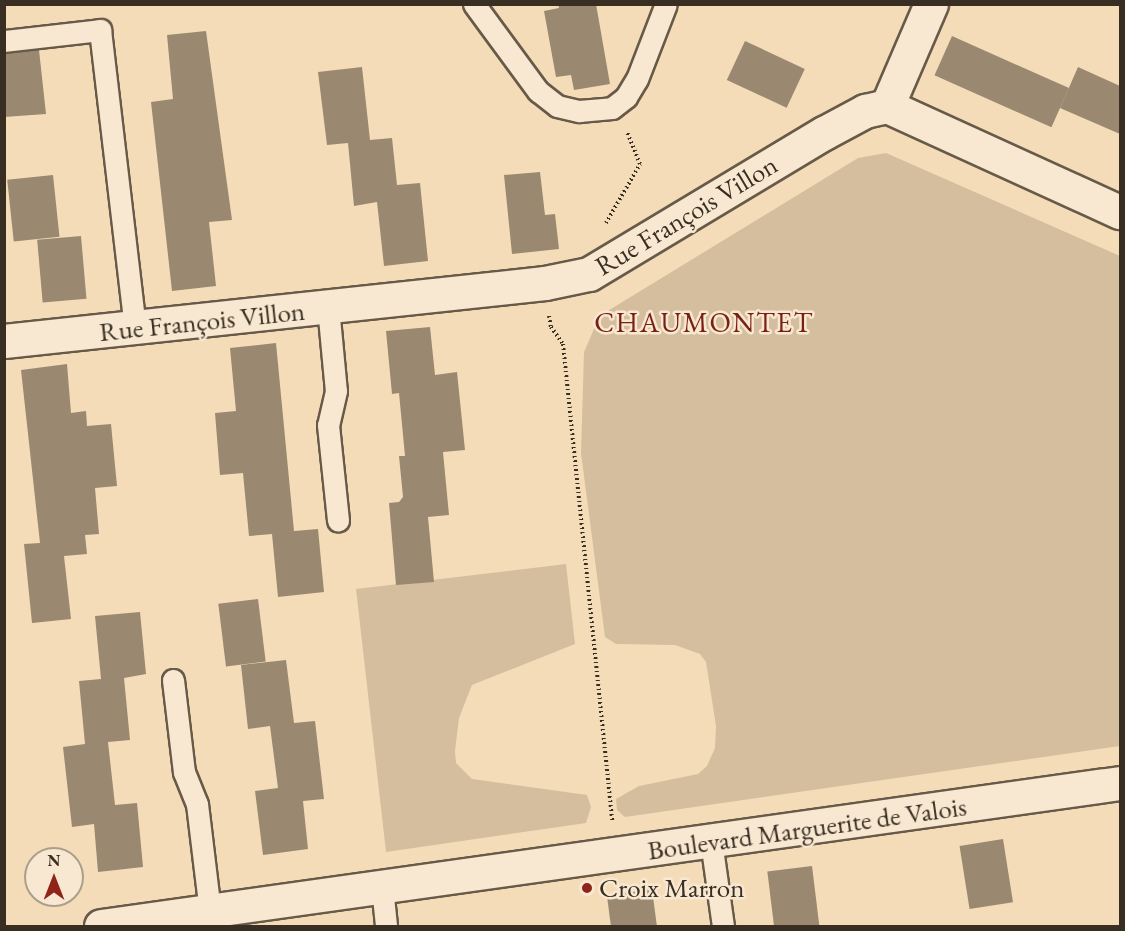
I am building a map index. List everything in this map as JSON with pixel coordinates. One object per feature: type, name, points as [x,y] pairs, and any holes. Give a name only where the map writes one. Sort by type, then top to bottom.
[{"type":"street","points":[[931,4],[887,106],[1120,212]]},
{"type":"street","name":"Rue François Villon","points":[[4,341],[545,283],[589,274],[617,260],[824,133],[865,111],[887,106]]},
{"type":"street","name":"Boulevard Marguerite de Valois","points":[[101,927],[1120,783]]},
{"type":"lane","points":[[466,5],[538,91],[557,106],[579,111],[612,108],[627,97],[637,79],[666,4]]},
{"type":"lane","points":[[4,41],[100,30],[135,328]]},
{"type":"lane","points":[[328,307],[336,391],[328,425],[338,520]]},
{"type":"lane","points":[[173,680],[184,772],[197,804],[210,912]]},
{"type":"lane","points":[[711,841],[723,927]]},
{"type":"lane","points":[[382,887],[386,927]]},
{"type":"path","points":[[602,229],[640,164],[634,142],[612,108]]},
{"type":"path","points":[[545,283],[551,327],[563,344],[617,855]]},
{"type":"shaded area","points":[[886,153],[1120,256],[1120,746],[625,817],[617,810],[616,799],[639,786],[698,774],[707,766],[715,748],[716,726],[706,662],[700,654],[675,645],[616,644],[605,637],[581,453],[584,352],[597,322],[606,312],[858,158]]},
{"type":"shaded area","points":[[566,564],[575,644],[472,685],[459,718],[455,751],[456,763],[472,779],[587,795],[591,807],[586,823],[386,852],[356,589]]},
{"type":"building","points":[[558,4],[596,4],[610,84],[574,90],[571,75],[556,77],[544,11],[559,8]]},
{"type":"building","points":[[206,31],[232,220],[209,222],[216,286],[172,291],[151,102],[173,99],[167,35]]},
{"type":"building","points":[[952,36],[1069,88],[1051,127],[935,75]]},
{"type":"building","points":[[745,41],[805,69],[787,108],[727,80]]},
{"type":"building","points":[[39,50],[46,114],[4,117],[4,54]]},
{"type":"building","points":[[362,67],[370,140],[392,138],[397,185],[420,183],[428,261],[384,266],[377,202],[354,206],[348,143],[327,145],[318,72]]},
{"type":"building","points":[[1078,67],[1120,86],[1120,134],[1060,108]]},
{"type":"building","points":[[540,172],[545,215],[555,214],[559,249],[512,254],[504,175]]},
{"type":"building","points":[[53,175],[59,237],[14,241],[7,180]]},
{"type":"building","points":[[81,236],[86,299],[43,303],[37,240]]},
{"type":"building","points":[[430,327],[435,375],[457,372],[465,450],[443,452],[449,515],[428,517],[434,582],[396,585],[389,503],[399,502],[403,497],[399,456],[405,456],[399,393],[392,394],[386,331]]},
{"type":"building","points":[[276,343],[294,531],[283,532],[318,529],[324,592],[278,597],[272,534],[249,536],[243,473],[220,475],[215,413],[236,411],[230,348]]},
{"type":"building","points":[[67,364],[71,413],[86,411],[87,426],[111,424],[117,486],[95,488],[99,534],[85,535],[87,554],[64,556],[71,619],[32,623],[24,544],[40,543],[21,370]]},
{"type":"building","points":[[258,599],[266,662],[226,666],[218,604]]},
{"type":"building","points":[[140,612],[146,674],[124,678],[130,740],[108,742],[115,805],[137,803],[143,867],[98,872],[94,824],[72,827],[63,747],[85,744],[79,681],[101,679],[95,616]]},
{"type":"building","points":[[286,660],[294,723],[315,721],[324,799],[303,801],[308,849],[263,855],[255,791],[278,788],[270,726],[248,729],[241,665]]},
{"type":"building","points":[[1003,839],[1013,902],[970,909],[960,846]]},
{"type":"building","points":[[812,866],[819,926],[774,926],[767,871]]},
{"type":"building","points":[[652,889],[657,927],[611,927],[607,896]]},
{"type":"place","name":"Croix Marron","points":[[587,888]]},
{"type":"district","name":"CHAUMONTET","points":[[704,322]]}]
